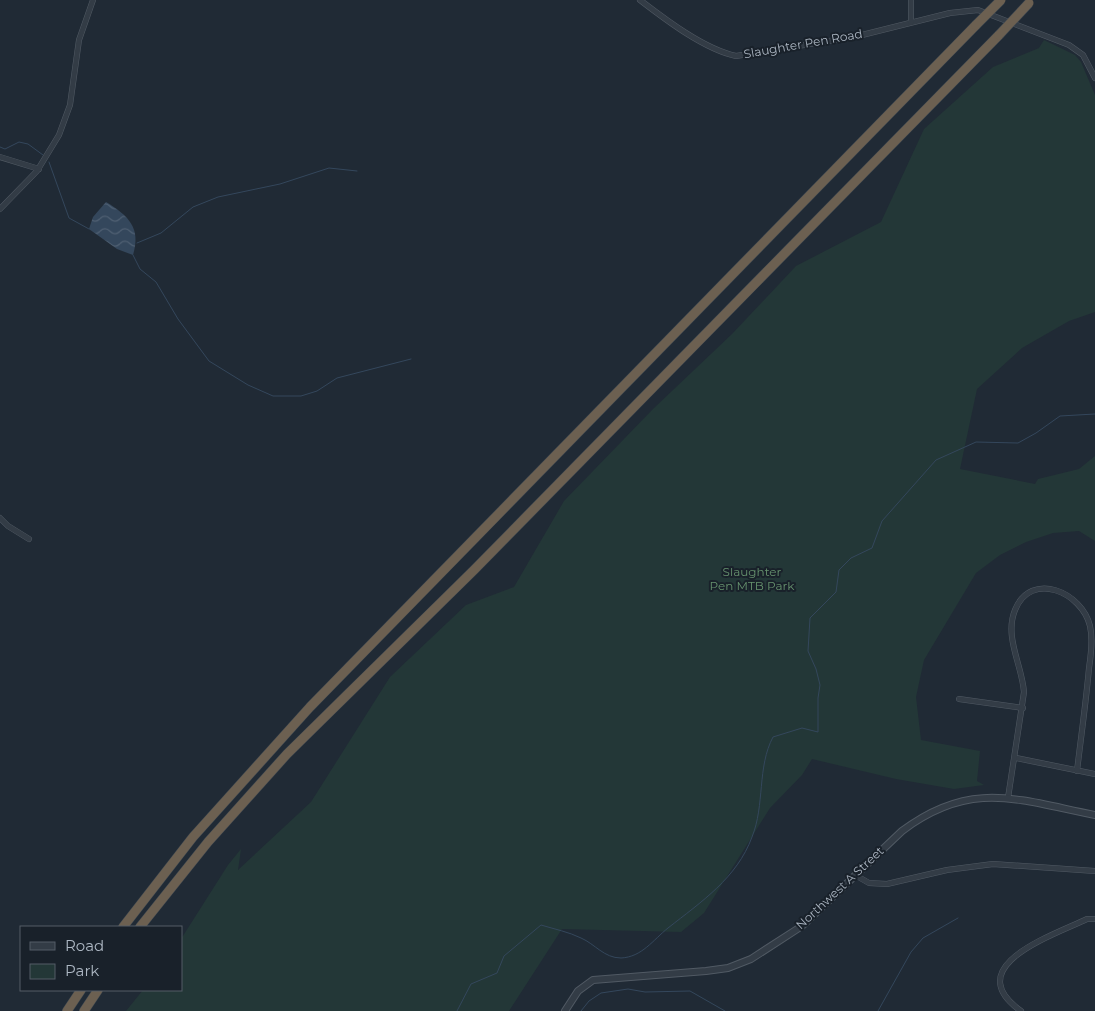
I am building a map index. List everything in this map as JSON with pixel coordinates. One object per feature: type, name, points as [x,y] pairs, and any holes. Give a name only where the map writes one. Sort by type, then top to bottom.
[{"type":"highway","points":[[124,926],[193,837],[310,707],[1000,0]]},
{"type":"highway","points":[[141,926],[208,842],[287,754],[481,563],[999,35],[1030,1]]},
{"type":"highway","points":[[67,1011],[80,991]]},
{"type":"highway","points":[[84,1011],[97,991]]},
{"type":"street","points":[[0,209],[39,169],[59,135],[70,105],[79,40],[93,0]]},
{"type":"street","name":"Slaughter Pen Road","points":[[640,0],[666,19],[710,46],[724,53],[736,56],[854,37],[950,13],[978,10],[1069,45],[1083,55],[1095,78]]},
{"type":"street","points":[[911,0],[911,22]]},
{"type":"street","points":[[0,157],[39,169]]},
{"type":"street","points":[[0,518],[8,526],[29,539]]},
{"type":"street","points":[[1008,798],[1023,708],[1023,678],[1011,629],[1014,611],[1022,598],[1032,589],[1050,590],[1072,597],[1085,612],[1091,627],[1088,679],[1077,771]]},
{"type":"street","points":[[959,699],[1023,708]]},
{"type":"street","points":[[1016,758],[1095,774]]},
{"type":"street","name":"Northwest A Street","points":[[565,1011],[578,991],[593,980],[706,971],[728,968],[751,959],[802,926],[902,831],[918,819],[947,804],[982,797],[1008,798],[1095,816]]},
{"type":"street","points":[[855,875],[869,883],[887,884],[947,870],[994,864],[1095,872]]},
{"type":"street","points":[[1021,1011],[1007,1000],[1000,987],[1001,973],[1009,960],[1035,944],[1087,919],[1095,919]]},
{"type":"green space","name":"Slaughter Pen MTB Park","points":[[1044,40],[1075,55],[1081,62],[1095,95],[1095,312],[1069,321],[1022,348],[977,389],[960,469],[1035,484],[1038,479],[1079,469],[1095,456],[1095,541],[1079,531],[1053,533],[1026,542],[1000,555],[976,573],[924,660],[916,697],[921,740],[980,751],[977,781],[984,785],[954,789],[896,779],[812,759],[802,775],[770,808],[704,913],[681,932],[562,929],[509,1011],[126,1011],[142,991],[182,991],[182,937],[228,865],[241,849],[238,870],[311,802],[390,677],[466,605],[514,587],[564,501],[653,409],[732,334],[796,266],[881,222],[924,129],[993,67],[1039,48]]},
{"type":"water","points":[[106,202],[121,212],[131,224],[135,237],[133,255],[117,249],[89,229],[93,217]]},
{"type":"waterway","points":[[0,147],[5,149],[19,142],[28,144],[43,155]]},
{"type":"waterway","points":[[49,162],[69,218],[89,229]]},
{"type":"waterway","points":[[137,243],[161,233],[193,207],[218,197],[280,184],[329,168],[357,171]]},
{"type":"waterway","points":[[133,255],[140,269],[156,282],[178,319],[209,361],[248,385],[273,396],[301,396],[317,391],[337,378],[411,359]]},
{"type":"waterway","points":[[457,1011],[471,984],[497,973],[504,956],[541,925],[576,936],[610,956],[628,957],[647,947],[717,888],[737,865],[752,837],[759,812],[765,761],[773,737],[802,728],[818,732],[820,685],[816,669],[808,651],[810,618],[836,592],[839,570],[851,558],[872,548],[882,521],[936,460],[976,442],[1018,443],[1060,416],[1095,414]]},
{"type":"waterway","points":[[878,1011],[911,952],[923,938],[958,918]]},
{"type":"waterway","points":[[581,1011],[589,1001],[601,993],[628,989],[645,992],[690,991],[725,1011]]}]
